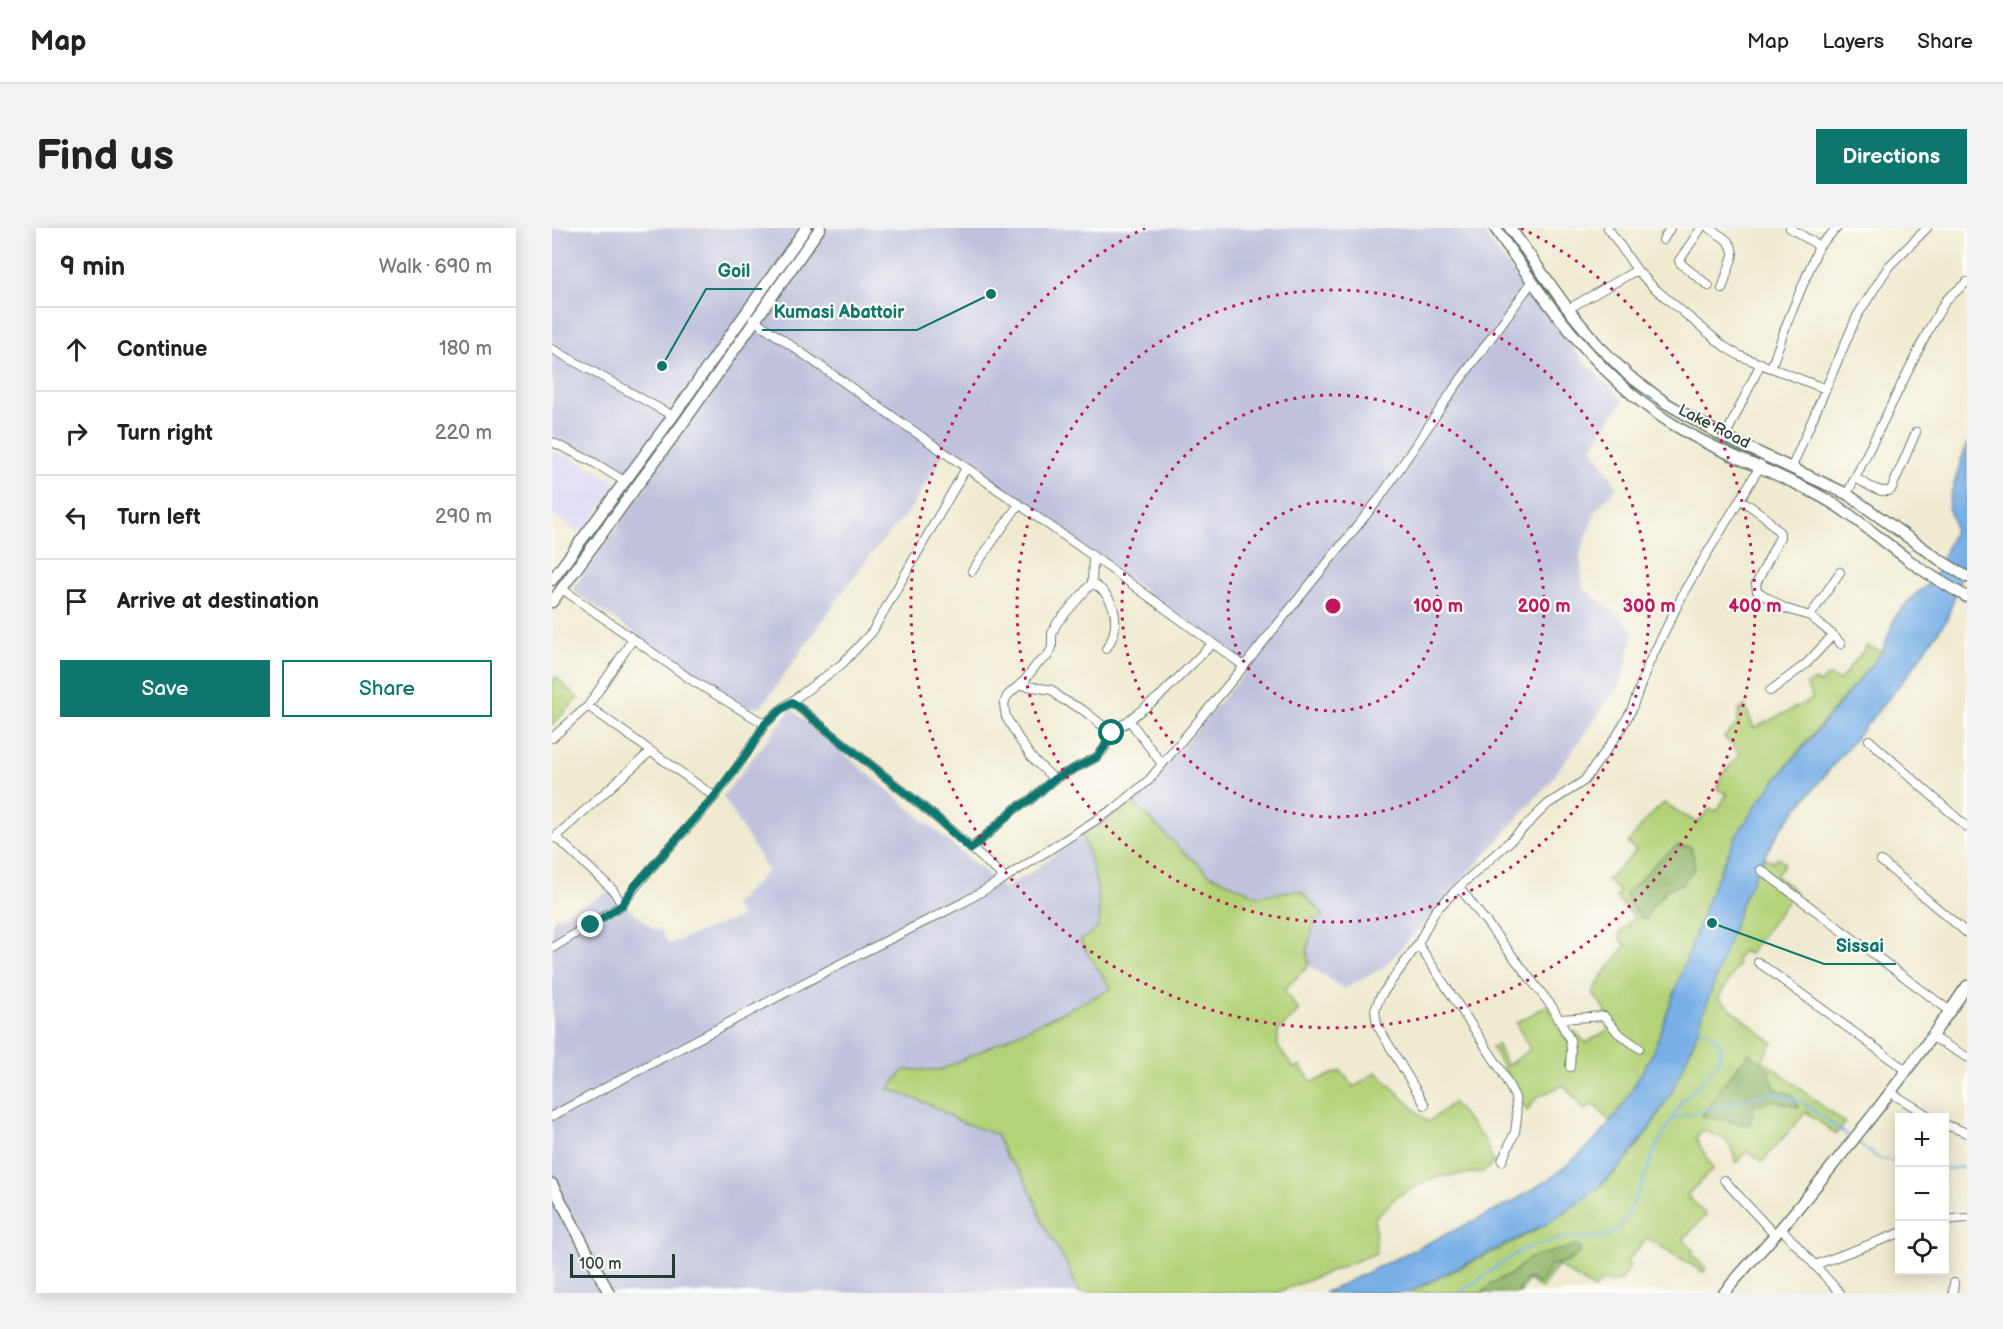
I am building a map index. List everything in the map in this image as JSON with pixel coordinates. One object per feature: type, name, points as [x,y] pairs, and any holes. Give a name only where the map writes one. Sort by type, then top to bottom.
[{"type":"main road","points":[[552,602],[683,423],[806,228]]},
{"type":"main road","points":[[552,580],[674,416],[820,228]]},
{"type":"main road","name":"Lake Road","points":[[1494,228],[1532,282],[1586,350],[1632,393],[1662,417],[1685,432],[1763,462],[1791,469],[1847,494],[1967,577]]},
{"type":"main road","name":"Lake Road","points":[[1510,228],[1568,309],[1628,375],[1666,403],[1836,506],[1931,575],[1964,595]]},
{"type":"main road","points":[[1724,1293],[1778,1231],[1907,1071],[1967,986]]},
{"type":"main road","points":[[552,1184],[609,1293]]},
{"type":"street","points":[[1608,228],[1637,270],[1653,287],[1725,347],[1740,356],[1826,389]]},
{"type":"street","points":[[1663,240],[1670,228]]},
{"type":"street","points":[[1701,228],[1679,261],[1709,286]]},
{"type":"street","points":[[1709,228],[1728,241],[1733,250],[1722,289]]},
{"type":"street","points":[[1790,228],[1819,246]]},
{"type":"street","points":[[1771,368],[1787,322],[1819,246],[1838,228]]},
{"type":"street","points":[[1791,469],[1857,316],[1889,266],[1927,228]]},
{"type":"street","points":[[1568,309],[1637,270]]},
{"type":"street","points":[[552,1116],[838,965],[964,902],[1118,806],[1149,780],[1379,499],[1455,387],[1532,282]]},
{"type":"street","points":[[1847,494],[1929,329],[1946,300],[1967,282]]},
{"type":"street","points":[[750,317],[1094,556],[1244,666]]},
{"type":"street","points":[[552,349],[674,416]]},
{"type":"street","points":[[1725,437],[1761,363]]},
{"type":"street","points":[[1855,478],[1881,492],[1891,490],[1916,432]]},
{"type":"street","points":[[552,442],[593,462],[624,482]]},
{"type":"street","points":[[1425,1105],[1377,1025],[1375,1010],[1380,997],[1418,944],[1435,911],[1548,804],[1584,781],[1618,734],[1628,717],[1649,663],[1672,614],[1763,462]]},
{"type":"street","points":[[552,948],[622,905],[635,886],[715,796],[748,752],[765,724],[780,710],[842,664],[872,632],[966,468]]},
{"type":"street","points":[[1740,499],[1780,532],[1780,537],[1756,584],[1757,591],[1784,608],[1810,616],[1841,644]]},
{"type":"street","points":[[972,571],[1019,504]]},
{"type":"street","points":[[1054,779],[1032,758],[1006,717],[1004,704],[1007,696],[1021,685],[1037,664],[1047,657],[1052,648],[1052,633],[1057,623],[1092,583],[1094,556]]},
{"type":"street","points":[[1810,616],[1840,572]]},
{"type":"street","points":[[1092,583],[1106,593],[1116,618],[1113,640],[1106,649]]},
{"type":"street","points":[[562,589],[693,681],[765,724]]},
{"type":"street","points":[[1770,691],[1806,664],[1833,635]]},
{"type":"street","points":[[552,738],[588,706],[633,639]]},
{"type":"street","points":[[971,849],[1009,814],[1029,801],[1054,779],[1097,757],[1112,733],[1167,689],[1212,644]]},
{"type":"street","points":[[1021,685],[1052,690],[1060,698],[1083,710],[1112,733]]},
{"type":"street","points":[[792,702],[938,819],[1005,878]]},
{"type":"street","points":[[588,706],[715,796]]},
{"type":"street","points":[[1129,720],[1162,764]]},
{"type":"street","points":[[1869,740],[1967,827]]},
{"type":"street","points":[[622,905],[613,890],[554,838],[651,751]]},
{"type":"street","points":[[1881,861],[1967,933]]},
{"type":"street","points":[[1761,870],[1950,1011]]},
{"type":"street","points":[[1459,887],[1534,981],[1560,1019],[1570,1040],[1570,1068]]},
{"type":"street","points":[[1418,944],[1501,1070],[1515,1097],[1517,1117],[1515,1132],[1502,1161]]},
{"type":"street","points":[[1758,962],[1907,1071]]},
{"type":"street","points":[[1560,1019],[1604,1016],[1618,1033],[1640,1048]]},
{"type":"street","points":[[1932,1036],[1967,1057]]},
{"type":"street","points":[[1890,1092],[1924,1113]]},
{"type":"street","points":[[1949,1126],[1967,1133]]},
{"type":"street","points":[[1724,1180],[1815,1265],[1840,1293]]},
{"type":"street","points":[[1949,1220],[1967,1218]]},
{"type":"street","points":[[1815,1265],[1895,1235]]},
{"type":"street","points":[[1953,1293],[1954,1283]]},
{"type":"shaded area","points":[[552,228],[1480,228],[1518,280],[1583,360],[1623,400],[1592,447],[1617,486],[1596,511],[1580,553],[1583,587],[1634,630],[1621,683],[1550,782],[1384,967],[1344,989],[1309,965],[1284,990],[1299,1011],[1278,1031],[1278,1047],[1294,1068],[1300,1066],[1312,1082],[1341,1071],[1354,1087],[1376,1072],[1428,1122],[1453,1103],[1483,1138],[1494,1162],[1483,1172],[1435,1177],[1396,1197],[1375,1219],[1376,1253],[1276,1293],[552,1293],[552,920],[609,892],[654,930],[660,929],[669,944],[741,917],[733,905],[768,871],[723,796],[791,709],[1004,888],[1029,874],[1142,794],[1250,666],[946,449],[912,507],[863,564],[762,706],[748,708],[732,700],[572,590],[647,485],[620,468],[552,435]]},
{"type":"shaded area","points":[[552,452],[571,457],[619,484],[581,534],[552,514]]},
{"type":"green space","points":[[1867,646],[1882,652],[1775,781],[1738,836],[1722,865],[1653,1052],[1625,1102],[1610,1121],[1593,1104],[1585,1110],[1564,1085],[1537,1097],[1527,1111],[1492,1047],[1497,1044],[1507,1066],[1530,1049],[1516,1023],[1548,1005],[1564,1037],[1575,1031],[1586,1043],[1608,1030],[1605,1009],[1593,994],[1601,977],[1626,945],[1620,939],[1620,933],[1634,917],[1616,897],[1620,892],[1607,880],[1636,851],[1628,843],[1648,818],[1664,803],[1697,823],[1710,809],[1717,811],[1727,794],[1717,789],[1723,774],[1740,754],[1724,737],[1737,724],[1739,711],[1745,705],[1754,728],[1813,699],[1806,685],[1815,680],[1819,683],[1829,676],[1839,681]],"holes":[[[1659,860],[1682,884],[1667,889],[1651,908],[1626,894]]]},
{"type":"green space","points":[[556,677],[578,698],[552,725],[552,681]]},
{"type":"green space","points":[[1133,802],[1180,849],[1211,875],[1258,896],[1301,891],[1324,916],[1315,920],[1307,950],[1309,965],[1284,990],[1299,1011],[1278,1031],[1278,1047],[1294,1068],[1300,1066],[1312,1082],[1341,1071],[1354,1087],[1376,1072],[1428,1122],[1453,1103],[1483,1138],[1494,1162],[1483,1172],[1435,1177],[1396,1197],[1375,1218],[1376,1253],[1276,1293],[1080,1293],[1043,1223],[1034,1198],[1021,1173],[1006,1157],[996,1134],[961,1122],[929,1104],[889,1089],[904,1070],[941,1070],[1111,989],[1080,941],[1098,928],[1099,916],[1096,881],[1082,835]]},
{"type":"green space","points":[[1677,846],[1691,847],[1695,868],[1682,884],[1667,889],[1644,920],[1629,904],[1626,894],[1659,860]]},
{"type":"green space","points":[[1764,857],[1773,862],[1778,857],[1785,863],[1776,876],[1795,891],[1749,954],[1742,951],[1736,961],[1739,964],[1718,998],[1773,1043],[1762,1059],[1845,1123],[1836,1134],[1806,1112],[1762,1162],[1747,1151],[1736,1163],[1725,1140],[1702,1130],[1696,1138],[1713,1169],[1687,1195],[1706,1215],[1683,1240],[1693,1249],[1692,1255],[1706,1269],[1703,1272],[1647,1238],[1626,1263],[1630,1266],[1620,1282],[1601,1282],[1594,1289],[1557,1265],[1542,1289],[1528,1280],[1520,1293],[1517,1293],[1527,1277],[1540,1283],[1552,1264],[1567,1263],[1580,1252],[1530,1258],[1511,1274],[1492,1283],[1482,1293],[1407,1293],[1549,1223],[1591,1194],[1622,1164],[1648,1132],[1669,1096],[1686,1059],[1742,902]],"holes":[[[1770,1078],[1776,1089],[1793,1095],[1798,1107],[1772,1100],[1753,1106]]]},
{"type":"green space","points":[[1749,1053],[1771,1071],[1770,1078],[1776,1089],[1793,1095],[1798,1107],[1772,1100],[1754,1106],[1750,1125],[1702,1116],[1721,1087]]},
{"type":"green space","points":[[1576,1245],[1581,1248],[1576,1256],[1565,1262],[1552,1264],[1540,1284],[1527,1278],[1517,1293],[1482,1293],[1492,1283],[1511,1274],[1530,1258]]},
{"type":"water","points":[[1967,442],[1967,558],[1947,619],[1907,676],[1781,828],[1764,857],[1742,902],[1693,1044],[1671,1094],[1646,1133],[1622,1164],[1592,1193],[1544,1225],[1407,1293],[1324,1293],[1513,1202],[1554,1176],[1602,1133],[1625,1102],[1653,1052],[1711,891],[1736,836],[1759,801],[1882,652],[1895,617],[1913,596],[1926,586],[1938,570],[1954,530],[1948,508]]},
{"type":"waterway","points":[[1459,1293],[1523,1249],[1565,1237],[1607,1236],[1621,1227],[1632,1207],[1656,1148],[1682,1101],[1706,1078],[1719,1061],[1721,1046],[1710,1033],[1698,1026]]},
{"type":"waterway","points":[[1674,1118],[1771,1092],[1801,1101],[1850,1137]]},
{"type":"waterway","points":[[1857,1142],[1878,1158],[1895,1161]]},
{"type":"waterway","points":[[1949,1169],[1967,1167]]},
{"type":"place","name":"Kumasi Abattoir","points":[[991,294]]},
{"type":"place","name":"Goil","points":[[662,366]]},
{"type":"place","name":"Sissai","points":[[1712,923]]},
{"type":"route","points":[[591,925],[622,905],[635,886],[715,796],[748,752],[765,724],[792,702],[938,819],[971,849],[1016,808],[1029,801],[1054,779],[1097,757],[1112,733]]}]
